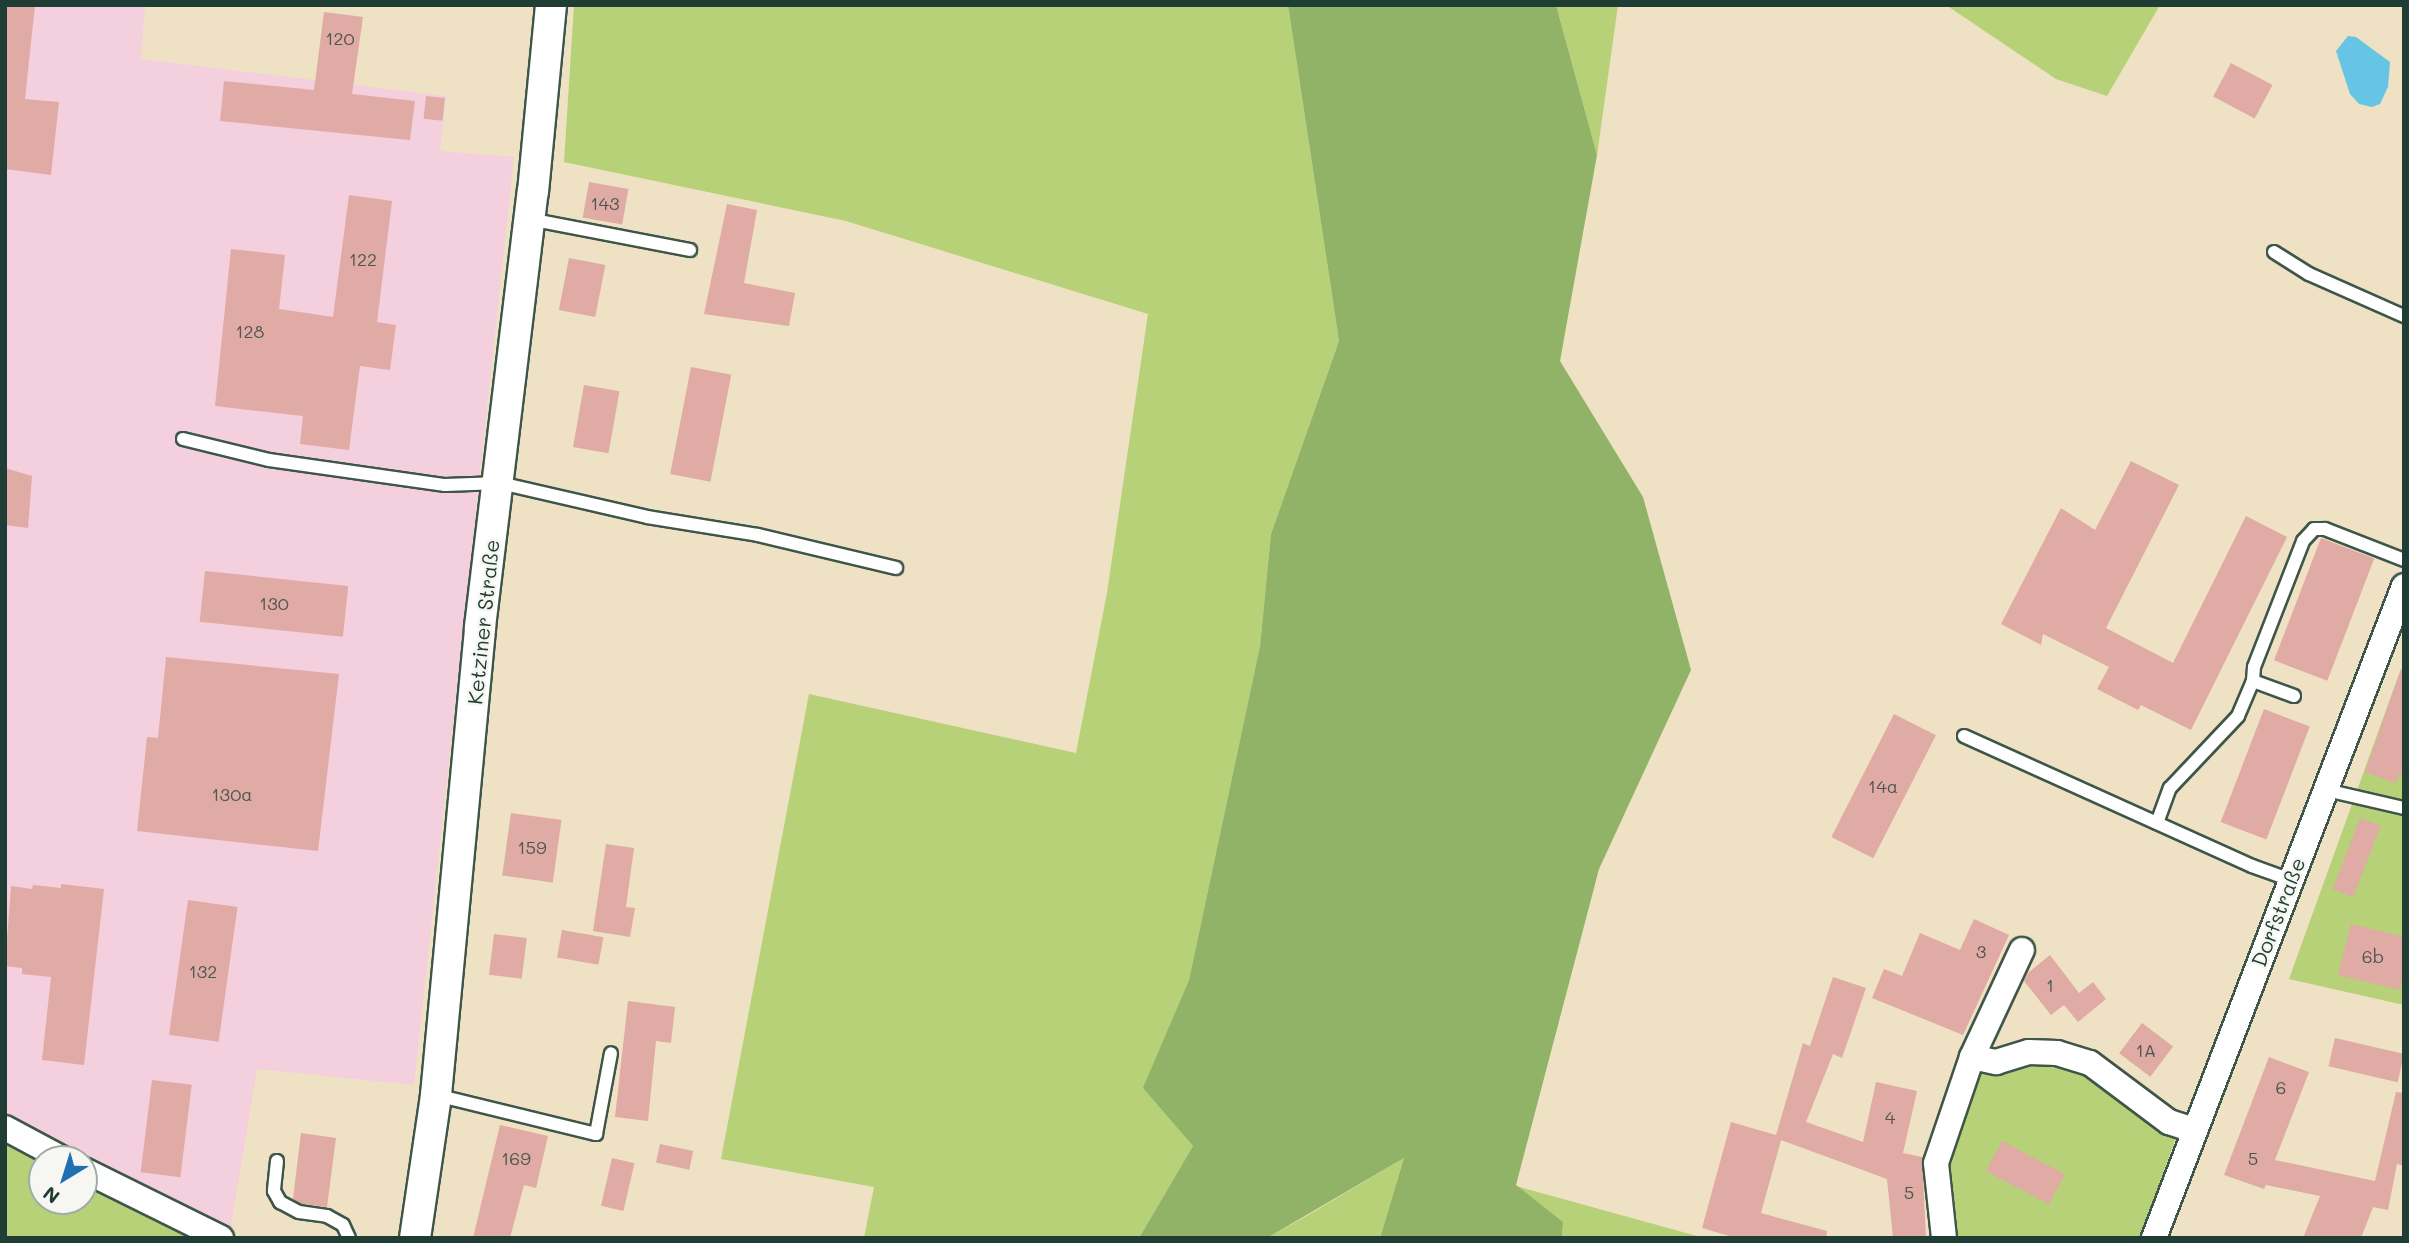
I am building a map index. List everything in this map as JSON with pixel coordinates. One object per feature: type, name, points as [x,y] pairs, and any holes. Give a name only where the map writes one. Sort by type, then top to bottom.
[{"type":"street","name":"Ketziner Straße","points":[[415,1238],[436,1095],[480,627],[500,483],[551,5]]},
{"type":"street","name":"Dorfstraße","points":[[2154,1238],[2193,1130],[2404,586]]},
{"type":"street","points":[[1944,1238],[1936,1163],[1972,1057],[2022,950]]},
{"type":"street","points":[[1972,1057],[1996,1062],[2029,1052],[2057,1054],[2090,1063],[2169,1122],[2193,1130]]},
{"type":"street","points":[[5,1128],[37,1145]]},
{"type":"street","points":[[98,1177],[220,1238]]},
{"type":"lane","points":[[529,219],[690,250]]},
{"type":"lane","points":[[2274,252],[2309,274],[2404,316]]},
{"type":"lane","points":[[183,439],[269,460],[445,485],[500,483],[647,517],[758,535],[896,568]]},
{"type":"lane","points":[[2157,823],[2170,788],[2238,716],[2253,681],[2254,667],[2286,580],[2303,541],[2314,530],[2325,529],[2404,560]]},
{"type":"lane","points":[[2253,681],[2294,696]]},
{"type":"lane","points":[[1964,736],[2291,880]]},
{"type":"lane","points":[[2326,790],[2404,808]]},
{"type":"lane","points":[[436,1095],[596,1135],[611,1053]]},
{"type":"lane","points":[[277,1161],[274,1191],[280,1202],[299,1212],[327,1216],[343,1225],[349,1238]]},
{"type":"shaded area","points":[[5,5],[145,5],[141,59],[446,96],[440,151],[514,157],[414,1085],[257,1069],[229,1238],[98,1168],[98,1145],[54,1145],[5,1119]]},
{"type":"green space","points":[[574,5],[1288,5],[1339,341],[1271,534],[1260,646],[1189,980],[1144,1088],[1193,1146],[1139,1238],[864,1238],[874,1187],[721,1159],[809,694],[1076,753],[1107,593],[1148,314],[846,221],[564,162]]},
{"type":"green space","points":[[1288,5],[1556,5],[1597,155],[1560,361],[1643,497],[1691,670],[1599,869],[1516,1185],[1563,1222],[1562,1238],[1380,1238],[1404,1158],[1267,1238],[1139,1238],[1193,1146],[1143,1088],[1189,980],[1260,646],[1271,534],[1339,341]]},
{"type":"green space","points":[[1556,5],[1618,5],[1597,155]]},
{"type":"green space","points":[[1946,5],[2160,5],[2107,96],[2056,79]]},
{"type":"green space","points":[[2399,674],[2404,675],[2404,1005],[2289,979]]},
{"type":"green space","points":[[2026,1061],[2086,1070],[2176,1137],[2140,1238],[1958,1238],[1947,1165],[1974,1072]]},
{"type":"green space","points":[[5,1119],[53,1145],[28,1145],[28,1215],[98,1215],[98,1169],[226,1238],[5,1238]]},
{"type":"green space","points":[[1404,1158],[1380,1238],[1267,1238],[1310,1214]]},
{"type":"green space","points":[[1516,1186],[1704,1238],[1562,1238],[1563,1222]]},
{"type":"water","points":[[2348,36],[2356,37],[2390,62],[2388,87],[2380,104],[2372,107],[2359,104],[2350,94],[2336,51]]},
{"type":"building","points":[[5,5],[35,5],[25,99],[59,102],[51,175],[5,169]]},
{"type":"building","points":[[324,12],[363,17],[352,94],[415,101],[410,140],[220,121],[224,81],[314,90]]},
{"type":"building","points":[[2231,63],[2272,85],[2255,119],[2213,97]]},
{"type":"building","points":[[426,96],[445,98],[442,121],[424,119]]},
{"type":"building","points":[[589,182],[628,189],[622,224],[583,217]]},
{"type":"building","points":[[349,195],[392,201],[377,322],[396,325],[390,370],[360,366],[349,450],[300,444],[303,416],[215,406],[231,249],[285,255],[279,309],[333,317]]},
{"type":"building","points":[[727,204],[757,210],[744,283],[795,293],[789,326],[704,314]]},
{"type":"building","points":[[569,258],[605,265],[595,317],[559,310]]},
{"type":"building","points":[[691,367],[731,375],[710,482],[670,474]]},
{"type":"building","points":[[584,385],[619,391],[609,453],[573,447]]},
{"type":"building","points":[[2131,461],[2179,485],[2106,628],[2173,663],[2246,516],[2287,537],[2191,730],[2141,705],[2138,710],[2097,689],[2109,667],[2043,634],[2041,645],[2001,624],[2061,508],[2095,530]]},
{"type":"building","points":[[5,468],[32,476],[28,528],[5,525]]},
{"type":"building","points":[[2321,538],[2374,558],[2327,681],[2274,660]]},
{"type":"building","points":[[205,571],[348,586],[343,637],[200,622]]},
{"type":"building","points":[[166,657],[339,674],[318,851],[137,831],[147,737],[158,738]]},
{"type":"building","points":[[2401,669],[2404,670],[2404,775],[2399,774],[2396,783],[2365,772]]},
{"type":"building","points":[[2264,709],[2310,727],[2266,840],[2221,822]]},
{"type":"building","points":[[1894,714],[1936,735],[1873,858],[1831,837]]},
{"type":"building","points":[[511,813],[562,820],[553,882],[502,875]]},
{"type":"building","points":[[2360,818],[2381,826],[2353,897],[2333,889]]},
{"type":"building","points":[[606,844],[634,848],[626,907],[635,908],[630,937],[593,931]]},
{"type":"building","points":[[61,884],[104,889],[84,1065],[42,1060],[51,977],[22,974],[22,968],[5,966],[11,886],[32,889],[33,885],[61,888]]},
{"type":"building","points":[[188,900],[238,907],[219,1042],[169,1035]]},
{"type":"building","points":[[1974,919],[2009,935],[1963,1035],[1872,998],[1884,969],[1902,976],[1920,933],[1960,950]]},
{"type":"building","points":[[2351,924],[2404,937],[2401,990],[2338,975]]},
{"type":"building","points":[[562,930],[603,937],[598,965],[557,958]]},
{"type":"building","points":[[494,934],[527,938],[522,979],[489,975]]},
{"type":"building","points":[[2050,955],[2079,993],[2093,982],[2106,999],[2078,1022],[2064,1005],[2051,1015],[2024,981],[2028,973]]},
{"type":"building","points":[[1833,977],[1866,988],[1842,1058],[1833,1054],[1806,1122],[1863,1142],[1876,1082],[1917,1091],[1903,1153],[1922,1157],[1926,1238],[1893,1238],[1887,1179],[1781,1140],[1761,1213],[1827,1231],[1826,1238],[1736,1238],[1702,1228],[1731,1122],[1776,1135],[1803,1043],[1810,1046]]},
{"type":"building","points":[[628,1001],[675,1007],[671,1043],[656,1041],[648,1121],[615,1117]]},
{"type":"building","points":[[2142,1023],[2173,1046],[2150,1077],[2119,1053]]},
{"type":"building","points":[[2335,1038],[2404,1054],[2398,1082],[2328,1066]]},
{"type":"building","points":[[2269,1057],[2309,1072],[2275,1160],[2375,1181],[2396,1092],[2404,1093],[2404,1166],[2397,1164],[2388,1210],[2373,1207],[2361,1238],[2303,1238],[2320,1196],[2266,1185],[2264,1189],[2224,1175]]},
{"type":"building","points":[[152,1080],[192,1085],[180,1177],[141,1172]]},
{"type":"building","points":[[500,1125],[548,1136],[536,1188],[524,1185],[510,1238],[473,1238]]},
{"type":"building","points":[[301,1133],[336,1138],[327,1207],[302,1204],[293,1199]]},
{"type":"building","points":[[2002,1141],[2065,1174],[2049,1204],[1986,1171]]},
{"type":"building","points":[[660,1144],[693,1151],[689,1170],[656,1163]]},
{"type":"building","points":[[612,1158],[634,1163],[623,1211],[601,1206]]}]
